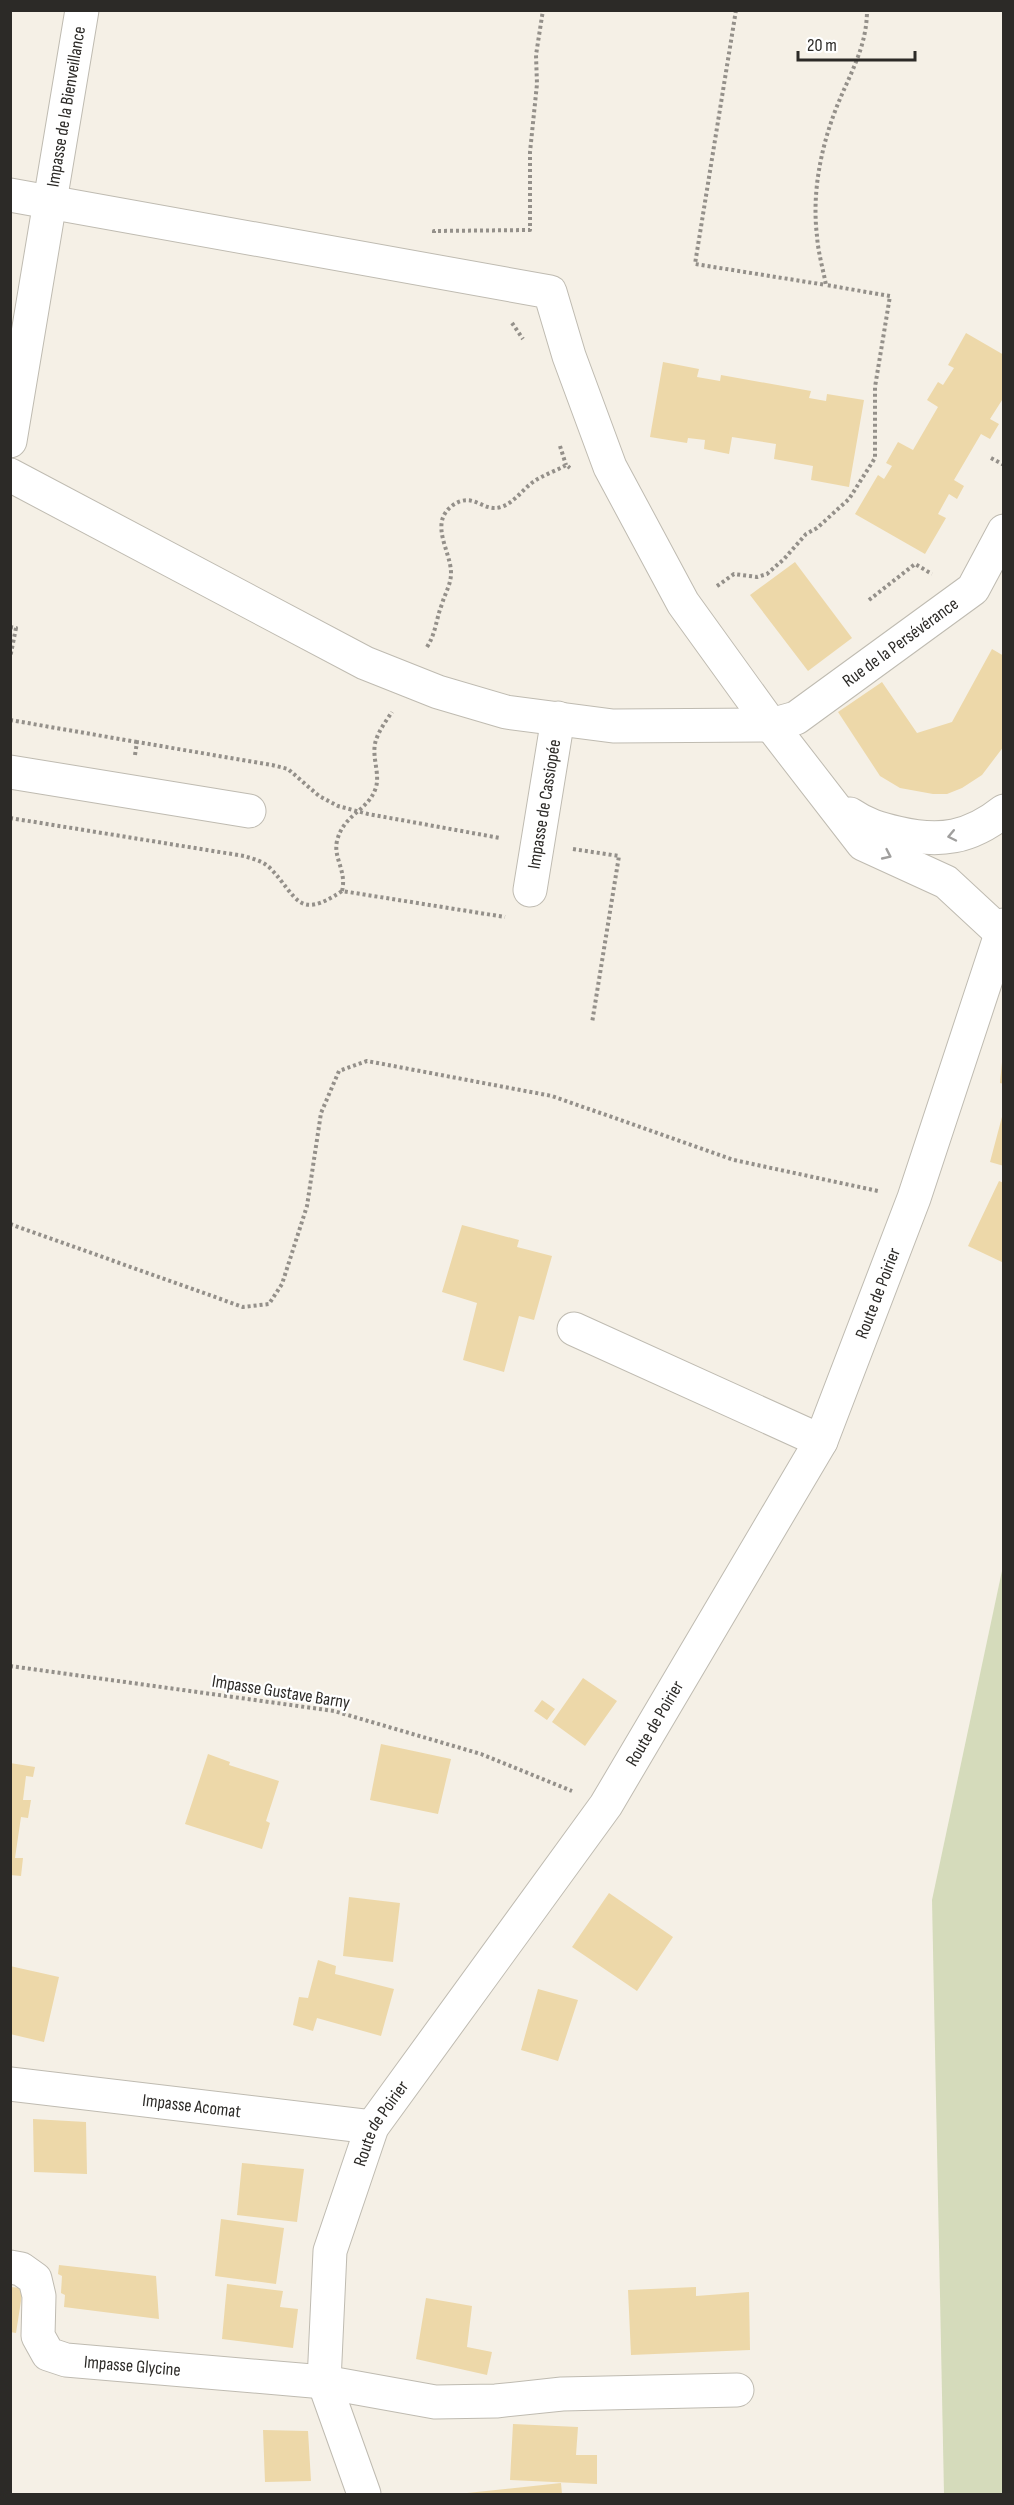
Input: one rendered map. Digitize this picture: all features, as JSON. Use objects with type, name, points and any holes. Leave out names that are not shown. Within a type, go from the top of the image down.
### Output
[{"type":"street","name":"Impasse de la Bienveillance","points":[[10,441],[82,10]]},
{"type":"street","points":[[10,195],[550,292],[569,356],[610,467],[682,603],[771,725],[863,844],[946,882],[1002,929]]},
{"type":"street","name":"Rue de la Persévérance","points":[[10,475],[365,663],[438,692],[497,709],[613,726],[771,725],[796,718],[973,589],[1004,531]]},
{"type":"street","name":"Impasse de Cassiopée","points":[[530,890],[558,718]]},
{"type":"street","points":[[10,772],[249,811]]},
{"type":"street","points":[[832,801],[867,826],[920,838],[951,838],[986,825],[1004,811]]},
{"type":"street","name":"Route de Poirier","points":[[364,2494],[324,2382],[330,2251],[372,2127],[606,1805],[821,1441],[914,1198],[1002,929]]},
{"type":"street","points":[[574,1329],[821,1441]]},
{"type":"street","name":"Impasse Acomat","points":[[10,2084],[372,2127]]},
{"type":"street","name":"Impasse Glycine","points":[[10,2268],[21,2269],[35,2279],[39,2296],[39,2336],[48,2354],[66,2360],[324,2382]]},
{"type":"street","points":[[324,2382],[435,2402],[496,2401],[561,2394],[737,2390]]},
{"type":"path","points":[[736,10],[695,264],[826,285]]},
{"type":"path","points":[[991,458],[1004,465]]},
{"type":"path","points":[[10,627],[16,628],[10,658]]},
{"type":"path","points":[[10,720],[288,769],[319,796],[355,811],[537,844],[619,856],[592,1023]]},
{"type":"path","points":[[123,836],[137,742]]},
{"type":"path","points":[[10,818],[244,856],[270,868],[290,894],[300,903],[310,905],[325,902],[342,891],[511,918]]},
{"type":"path","points":[[10,1224],[243,1307],[269,1304],[282,1284],[307,1206],[321,1113],[339,1071],[367,1061],[552,1096],[734,1160],[914,1198]]},
{"type":"path","name":"Impasse Gustave Barny","points":[[10,1666],[334,1711],[481,1754],[606,1805]]},
{"type":"green space","points":[[1003,1566],[1003,2494],[944,2494],[932,1900]]},
{"type":"building","points":[[966,333],[1004,355],[1004,397],[990,419],[999,424],[990,439],[981,434],[954,480],[964,486],[957,499],[949,494],[938,514],[946,518],[925,554],[855,514],[878,475],[884,479],[892,466],[886,463],[898,442],[913,450],[938,407],[927,400],[938,382],[943,385],[954,368],[948,365]]},
{"type":"building","points":[[663,362],[699,369],[697,377],[720,381],[721,375],[811,391],[809,398],[826,401],[827,394],[864,400],[849,487],[811,480],[813,466],[774,459],[776,444],[732,437],[729,454],[704,449],[705,440],[688,438],[687,443],[650,437]]},
{"type":"building","points":[[795,562],[852,638],[808,671],[750,595]]},
{"type":"building","points":[[992,649],[1004,656],[1004,746],[982,775],[962,788],[947,794],[900,788],[880,776],[838,712],[882,682],[917,733],[952,722]]},
{"type":"building","points":[[1002,1062],[1004,1062],[1004,1084],[1000,1083]]},
{"type":"building","points":[[1004,1113],[1004,1166],[990,1162]]},
{"type":"building","points":[[999,1181],[1004,1183],[1004,1263],[968,1246]]},
{"type":"building","points":[[462,1225],[519,1240],[517,1247],[552,1256],[534,1320],[519,1316],[504,1372],[463,1360],[477,1303],[442,1292]]},
{"type":"building","points":[[583,1678],[617,1701],[585,1746],[552,1722]]},
{"type":"building","points":[[542,1700],[555,1709],[547,1720],[534,1711]]},
{"type":"building","points":[[381,1744],[451,1759],[438,1814],[370,1800]]},
{"type":"building","points":[[208,1754],[230,1762],[229,1765],[279,1781],[266,1821],[270,1823],[262,1849],[185,1824]]},
{"type":"building","points":[[10,1763],[35,1767],[33,1777],[26,1776],[23,1800],[31,1800],[28,1818],[21,1817],[15,1858],[23,1858],[21,1876],[10,1875]]},
{"type":"building","points":[[609,1893],[673,1937],[637,1991],[572,1947]]},
{"type":"building","points":[[349,1897],[400,1903],[393,1962],[343,1956]]},
{"type":"building","points":[[318,1960],[336,1966],[335,1974],[394,1989],[381,2036],[317,2018],[313,2031],[293,2025],[299,1997],[308,1998]]},
{"type":"building","points":[[10,1966],[59,1977],[44,2042],[10,2034]]},
{"type":"building","points":[[538,1989],[578,2000],[558,2061],[521,2050]]},
{"type":"building","points":[[33,2119],[86,2122],[87,2174],[34,2172]]},
{"type":"building","points":[[242,2163],[304,2169],[297,2222],[237,2215]]},
{"type":"building","points":[[221,2219],[284,2228],[276,2284],[215,2276]]},
{"type":"building","points":[[59,2265],[156,2276],[159,2319],[64,2307],[65,2295],[61,2293],[62,2276],[58,2274]]},
{"type":"building","points":[[227,2284],[283,2291],[280,2307],[298,2309],[293,2348],[222,2339]]},
{"type":"building","points":[[10,2287],[23,2288],[16,2333],[10,2332]]},
{"type":"building","points":[[696,2287],[696,2296],[749,2292],[750,2350],[631,2355],[628,2290]]},
{"type":"building","points":[[426,2298],[472,2306],[467,2347],[492,2352],[487,2375],[416,2359]]},
{"type":"building","points":[[513,2424],[578,2427],[576,2455],[597,2455],[597,2484],[510,2480]]},
{"type":"building","points":[[263,2430],[308,2431],[311,2481],[265,2482]]},
{"type":"building","points":[[561,2483],[562,2494],[467,2494],[467,2493]]}]
